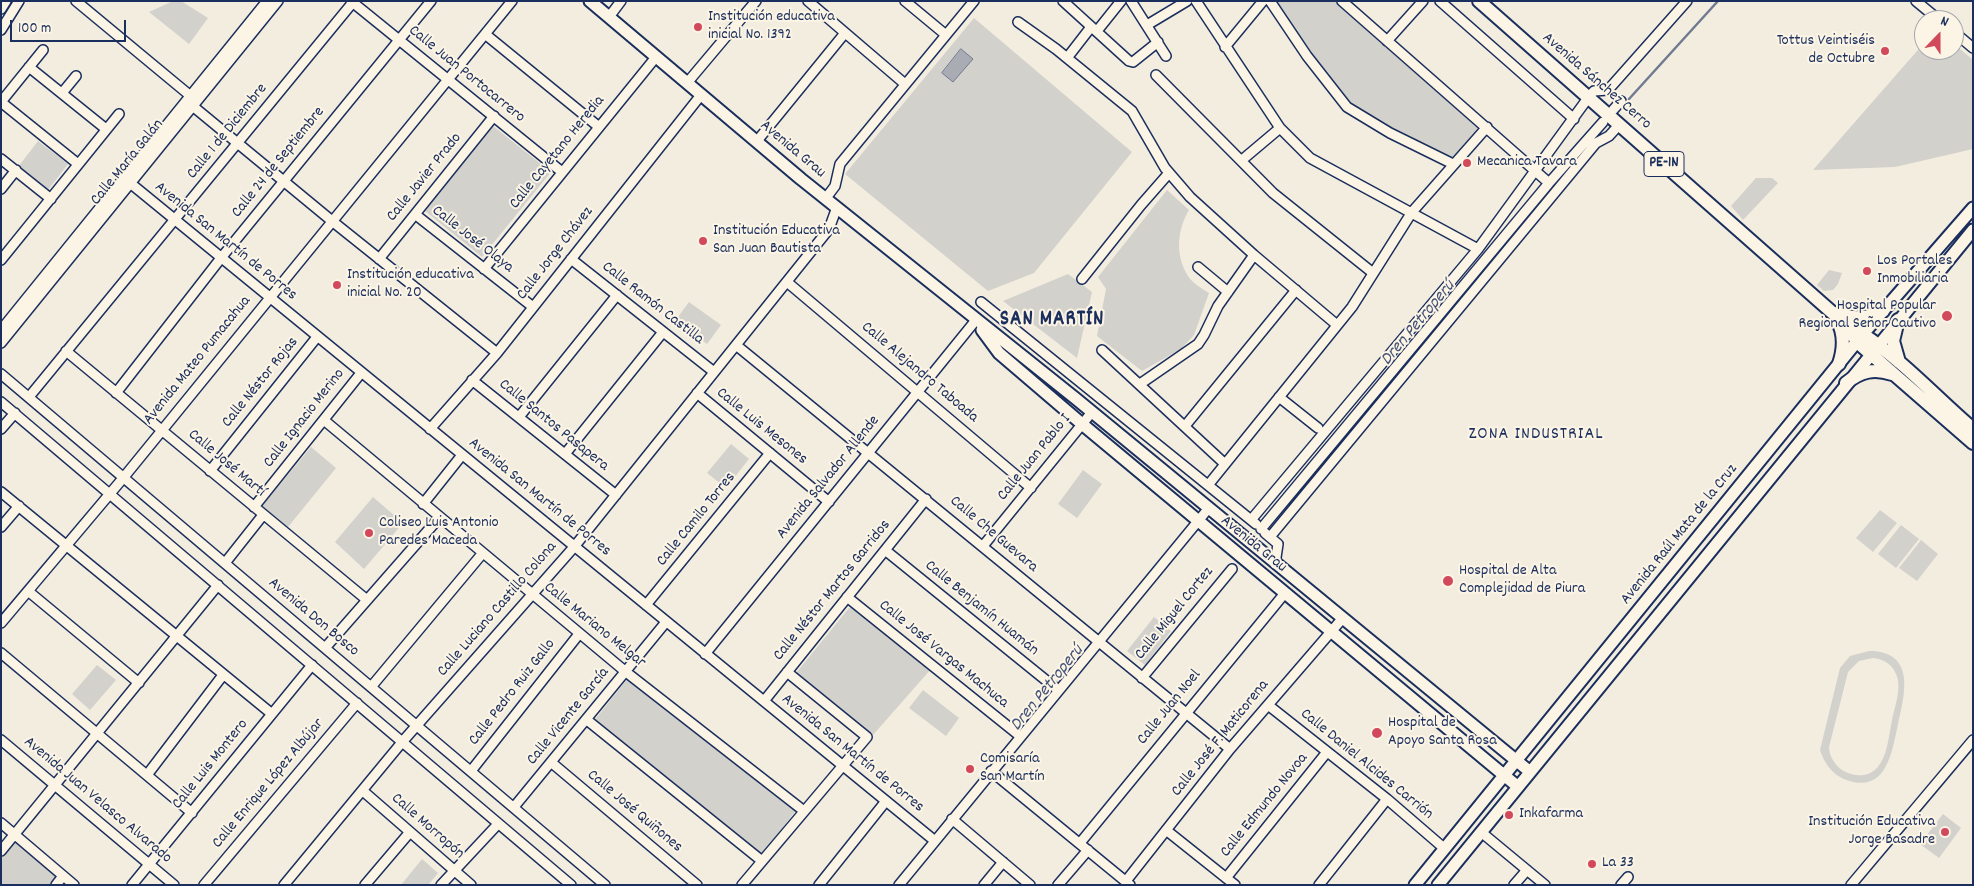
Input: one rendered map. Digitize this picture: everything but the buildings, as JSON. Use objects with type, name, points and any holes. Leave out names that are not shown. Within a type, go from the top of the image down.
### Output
[{"type":"highway","name":"Avenida Sánchez Cerro","points":[[1481,2],[1897,370],[1973,443]]},
{"type":"highway","points":[[1832,313],[1861,318],[1874,316],[1883,311]]},
{"type":"highway","points":[[1832,313],[1842,330],[1844,345],[1839,364]]},
{"type":"highway","points":[[1846,383],[1867,371],[1897,370],[1893,341],[1898,320]]},
{"type":"highway","name":"Avenida Sánchez Cerro","points":[[1897,370],[1973,429]]},
{"type":"main road","name":"Avenida Grau","points":[[595,3],[701,95],[826,198],[1092,412],[1529,771]]},
{"type":"main road","name":"Avenida Raúl Mata de la Cruz","points":[[1415,885],[1860,338],[1973,208]]},
{"type":"main road","name":"Avenida Raúl Mata de la Cruz","points":[[1438,885],[1529,771],[1973,230]]},
{"type":"main road","points":[[1936,250],[1927,262],[1920,281],[1927,281],[1938,272]]},
{"type":"main road","name":"Avenida Grau","points":[[976,320],[999,353],[1331,632],[1518,786]]},
{"type":"street","points":[[1,9],[6,1]]},
{"type":"street","points":[[1,30],[20,1]]},
{"type":"street","points":[[76,1],[237,144],[497,353]]},
{"type":"street","name":"Calle María Galán","points":[[1,343],[267,1]]},
{"type":"street","name":"Calle María Galán","points":[[189,100],[278,1]]},
{"type":"street","name":"Calle 24 de Septiembre","points":[[116,393],[221,258],[431,1]]},
{"type":"street","name":"Avenida Mateo Pumacahua","points":[[1,623],[124,477],[512,1]]},
{"type":"street","points":[[609,17],[621,1]]},
{"type":"street","points":[[687,83],[756,1]]},
{"type":"street","points":[[808,1],[904,84]]},
{"type":"street","points":[[905,1],[946,35]]},
{"type":"street","points":[[826,198],[834,186],[840,164],[974,1]]},
{"type":"street","points":[[1062,1],[1129,61],[1133,62],[1158,42]]},
{"type":"street","points":[[1066,58],[1121,1]]},
{"type":"street","points":[[1131,1],[1166,56]]},
{"type":"street","points":[[1147,25],[1187,1]]},
{"type":"street","points":[[1196,1],[1280,128],[1316,162],[1478,249]]},
{"type":"street","points":[[1225,47],[1263,1]]},
{"type":"street","points":[[1270,1],[1307,56],[1347,107],[1390,133],[1453,164]]},
{"type":"street","points":[[1342,1],[1549,183]]},
{"type":"street","points":[[1387,40],[1423,1]]},
{"type":"street","points":[[1440,1],[1574,119]]},
{"type":"street","points":[[1251,520],[1478,249],[1588,98],[1594,91],[1608,90],[1687,1]]},
{"type":"street","points":[[1916,1],[1927,10]]},
{"type":"street","name":"Calle Juan Portocarrero","points":[[353,2],[562,172]]},
{"type":"street","name":"Calle 1 de Diciembre","points":[[29,397],[353,2]]},
{"type":"street","points":[[1018,22],[1132,110],[1169,174],[1190,197],[1254,255],[1337,325]]},
{"type":"street","points":[[757,141],[845,33]]},
{"type":"street","points":[[485,34],[599,127]]},
{"type":"street","points":[[43,50],[1,102],[78,164]]},
{"type":"street","name":"Calle Cayetano Heredia","points":[[484,269],[656,57]]},
{"type":"street","points":[[29,67],[106,130]]},
{"type":"street","points":[[1156,75],[1274,193],[1373,273]]},
{"type":"street","points":[[62,93],[76,76]]},
{"type":"street","name":"Calle Jorge Chávez","points":[[430,429],[497,353],[701,95]]},
{"type":"street","points":[[1614,110],[1621,101]]},
{"type":"street","points":[[1,260],[4,250],[51,198],[119,114]]},
{"type":"street","name":"Calle Javier Prado","points":[[380,259],[494,116]]},
{"type":"street","points":[[1261,529],[1549,183],[1603,122]]},
{"type":"street","points":[[1270,537],[1596,143],[1609,136],[1619,125]]},
{"type":"street","points":[[1208,484],[1337,325],[1412,212],[1487,127]]},
{"type":"street","points":[[1242,160],[1280,128]]},
{"type":"street","points":[[1,158],[51,198]]},
{"type":"street","points":[[1,189],[16,170]]},
{"type":"street","points":[[1082,279],[1141,205],[1169,174]]},
{"type":"street","name":"Calle María Galán","points":[[1,330],[127,181]]},
{"type":"street","name":"Avenida San Martín de Porres","points":[[127,181],[935,841]]},
{"type":"street","name":"Calle Luciano Castillo Colona","points":[[284,885],[403,741],[574,547],[829,229],[837,207]]},
{"type":"street","name":"Calle José Olaya","points":[[416,215],[533,307]]},
{"type":"street","points":[[1140,384],[1198,344],[1228,292],[1254,255]]},
{"type":"street","name":"Calle Ramón Castilla","points":[[571,259],[714,372]]},
{"type":"street","points":[[1198,267],[1228,292]]},
{"type":"street","name":"Calle Alejandro Taboada","points":[[787,282],[1031,488]]},
{"type":"street","points":[[1185,426],[1296,290]]},
{"type":"street","points":[[519,417],[617,295]]},
{"type":"street","points":[[981,302],[1208,484],[1278,544],[1275,564]]},
{"type":"street","name":"Avenida Salvador Allende","points":[[706,654],[976,320]]},
{"type":"street","points":[[565,454],[663,332]]},
{"type":"street","name":"Calle Néstor Rojas","points":[[210,471],[317,337]]},
{"type":"street","name":"Calle Che Guevara","points":[[736,344],[1230,749]]},
{"type":"street","points":[[1102,350],[1225,464]]},
{"type":"street","name":"Calle José Martí","points":[[66,351],[367,600]]},
{"type":"street","name":"Calle Ignacio Merino","points":[[254,507],[361,373]]},
{"type":"street","name":"Avenida Don Bosco","points":[[1,374],[605,885]]},
{"type":"street","name":"Calle Santos Pasapera","points":[[472,380],[616,495]]},
{"type":"street","name":"Calle Luis Mesones","points":[[697,393],[829,502]]},
{"type":"street","points":[[1279,397],[1318,428]]},
{"type":"street","points":[[1,402],[571,885]]},
{"type":"street","name":"Calle Juan Pablo I","points":[[983,546],[1092,412]]},
{"type":"street","points":[[1,429],[14,413]]},
{"type":"street","name":"Calle Mariano Melgar","points":[[325,420],[579,634],[804,810]]},
{"type":"street","name":"Calle Camilo Torres","points":[[646,605],[770,454]]},
{"type":"street","points":[[423,504],[462,455]]},
{"type":"street","points":[[1,492],[272,714]]},
{"type":"street","name":"Calle Néstor Martos Garridos","points":[[764,701],[926,499]]},
{"type":"street","points":[[1,527],[19,506]]},
{"type":"street","points":[[899,885],[1208,509]]},
{"type":"street","points":[[225,563],[263,514]]},
{"type":"street","points":[[325,648],[440,518]]},
{"type":"street","name":"Calle Benjamín Huamán","points":[[885,550],[1058,690]]},
{"type":"street","points":[[371,687],[482,554]]},
{"type":"street","name":"Calle Miguel Cortez","points":[[1142,678],[1232,569]]},
{"type":"street","points":[[1,851],[56,786],[218,585]]},
{"type":"street","points":[[28,591],[139,683]]},
{"type":"street","name":"Calle Juan Noel","points":[[1080,843],[1285,592]]},
{"type":"street","name":"Calle José Vargas Machuca","points":[[847,597],[1020,736]]},
{"type":"street","name":"Calle José F. Maticorena","points":[[1128,883],[1166,830],[1230,749],[1342,619]]},
{"type":"street","name":"Calle Vicente García","points":[[514,807],[666,622]]},
{"type":"street","name":"Calle Pedro Ruiz Gallo","points":[[471,771],[579,634]]},
{"type":"street","points":[[1,653],[192,812]]},
{"type":"street","name":"Calle Luis Montero","points":[[132,885],[312,664]]},
{"type":"street","points":[[742,885],[867,736],[787,672]]},
{"type":"street","points":[[147,775],[223,675]]},
{"type":"street","name":"Calle Enrique López Albújar","points":[[204,885],[357,703]]},
{"type":"street","name":"Calle Daniel Alcides Carrión","points":[[1268,704],[1387,799],[1445,849]]},
{"type":"street","points":[[587,720],[762,860]]},
{"type":"street","name":"Avenida Juan Velasco Alvarado","points":[[1,740],[174,885]]},
{"type":"street","points":[[1851,885],[1973,740]]},
{"type":"street","name":"Calle Edmundo Novoa","points":[[1226,878],[1327,752]]},
{"type":"street","name":"Calle José Quiñones","points":[[552,763],[697,885]]},
{"type":"street","points":[[991,771],[1128,883]]},
{"type":"street","name":"Calle Morropón","points":[[362,791],[472,885]]},
{"type":"street","points":[[1319,885],[1387,799]]},
{"type":"street","points":[[818,885],[886,801]]},
{"type":"street","points":[[952,819],[1030,885]]},
{"type":"street","points":[[1,823],[74,885]]},
{"type":"street","points":[[441,885],[498,824]]},
{"type":"street","points":[[1166,830],[1235,885]]},
{"type":"street","points":[[365,885],[410,832]]},
{"type":"street","points":[[1481,832],[1545,885]]},
{"type":"street","points":[[1058,885],[1088,850]]},
{"type":"street","points":[[984,885],[1003,862]]},
{"type":"street","points":[[1514,885],[1527,870]]},
{"type":"street","points":[[56,885],[63,876]]},
{"type":"street","points":[[1621,885],[1628,876]]},
{"type":"shaded area","points":[[173,1],[181,1],[208,18],[189,44],[149,12]]},
{"type":"shaded area","points":[[1275,1],[1336,1],[1480,125],[1453,157],[1384,127],[1341,96]]},
{"type":"shaded area","points":[[974,18],[1132,152],[1034,273],[988,291],[845,174]]},
{"type":"shaded area","points":[[961,49],[973,59],[953,82],[942,73]]},
{"type":"shaded area","points":[[1964,52],[1973,60],[1973,149],[1895,167],[1813,170],[1914,54],[1914,60],[1964,60]]},
{"type":"shaded area","points":[[493,126],[551,172],[482,257],[425,211]]},
{"type":"shaded area","points":[[38,141],[68,164],[48,190],[18,167]]},
{"type":"shaded area","points":[[1756,178],[1772,178],[1778,183],[1743,220],[1731,206]]},
{"type":"shaded area","points":[[1167,190],[1189,210],[1182,226],[1179,243],[1179,251],[1184,268],[1192,281],[1209,293],[1194,335],[1181,349],[1142,371],[1097,336],[1106,289],[1098,277]]},
{"type":"shaded area","points":[[1829,270],[1842,273],[1838,284],[1833,290],[1824,291],[1817,285]]},
{"type":"shaded area","points":[[1068,274],[1092,292],[1077,358],[1003,301]]},
{"type":"shaded area","points":[[689,302],[721,325],[707,344],[675,321]]},
{"type":"shaded area","points":[[731,444],[749,459],[726,488],[707,473]]},
{"type":"shaded area","points":[[311,447],[336,468],[288,527],[262,506]]},
{"type":"shaded area","points":[[1083,470],[1102,484],[1077,518],[1058,504]]},
{"type":"shaded area","name":"Coliseo Luis Antonio Paredes Maceda","points":[[373,497],[403,523],[364,569],[335,542]]},
{"type":"shaded area","points":[[1880,510],[1897,523],[1873,552],[1856,538]]},
{"type":"shaded area","points":[[1901,525],[1919,539],[1896,568],[1878,554]]},
{"type":"shaded area","points":[[1921,540],[1938,554],[1917,581],[1899,568]]},
{"type":"shaded area","points":[[854,607],[931,669],[873,735],[796,673],[849,608]]},
{"type":"shaded area","points":[[1154,617],[1171,631],[1145,665],[1127,651]]},
{"type":"shaded area","points":[[1869,651],[1884,653],[1894,658],[1901,666],[1904,676],[1903,700],[1893,747],[1884,769],[1878,777],[1869,782],[1858,783],[1840,777],[1829,768],[1820,750],[1840,668],[1850,656]],"holes":[[[1873,658],[1883,660],[1889,664],[1897,677],[1898,689],[1882,761],[1872,772],[1858,775],[1844,771],[1837,766],[1831,757],[1829,747],[1848,672],[1859,661]]]},
{"type":"shaded area","points":[[97,665],[116,680],[90,710],[72,694]]},
{"type":"shaded area","points":[[628,678],[796,810],[761,856],[593,722]]},
{"type":"shaded area","points":[[923,690],[959,718],[946,736],[909,708]]},
{"type":"shaded area","points":[[1943,814],[1961,828],[1939,858],[1920,844]]},
{"type":"shaded area","points":[[16,842],[56,876],[49,885],[1,885],[1,859]]},
{"type":"shaded area","points":[[422,859],[438,873],[428,885],[401,885]]},
{"type":"waterway","name":"Dren Petroperú","points":[[1629,99],[1718,1]]},
{"type":"place","name":"Institución educativa inicial No. 1392","points":[[698,27]]},
{"type":"place","name":"Tottus Veintiséis de Octubre","points":[[1885,51]]},
{"type":"place","name":"Mecanica Tavara","points":[[1467,163]]},
{"type":"place","name":"Institución Educativa San Juan Bautista","points":[[703,241]]},
{"type":"place","name":"Los Portales Inmobiliaria","points":[[1867,271]]},
{"type":"place","name":"Institución educativa inicial No. 20","points":[[337,285]]},
{"type":"place","name":"Hospital Popular Regional Señor Cautivo","points":[[1947,316]]},
{"type":"place","name":"Coliseo Luis Antonio Paredes Maceda","points":[[369,533]]},
{"type":"place","name":"Hospital de Alta Complejidad de Piura","points":[[1448,581]]},
{"type":"place","name":"Hospital de Apoyo Santa Rosa","points":[[1377,733]]},
{"type":"place","name":"Comisaría San Martín","points":[[970,769]]},
{"type":"place","name":"Inkafarma","points":[[1509,815]]},
{"type":"place","name":"Institución Educativa Jorge Basadre","points":[[1945,832]]},
{"type":"place","name":"La 33","points":[[1592,864]]},
{"type":"district","name":"SAN MARTÍN","points":[[1052,321]]},
{"type":"district","name":"ZONA INDUSTRIAL","points":[[1536,436]]}]
